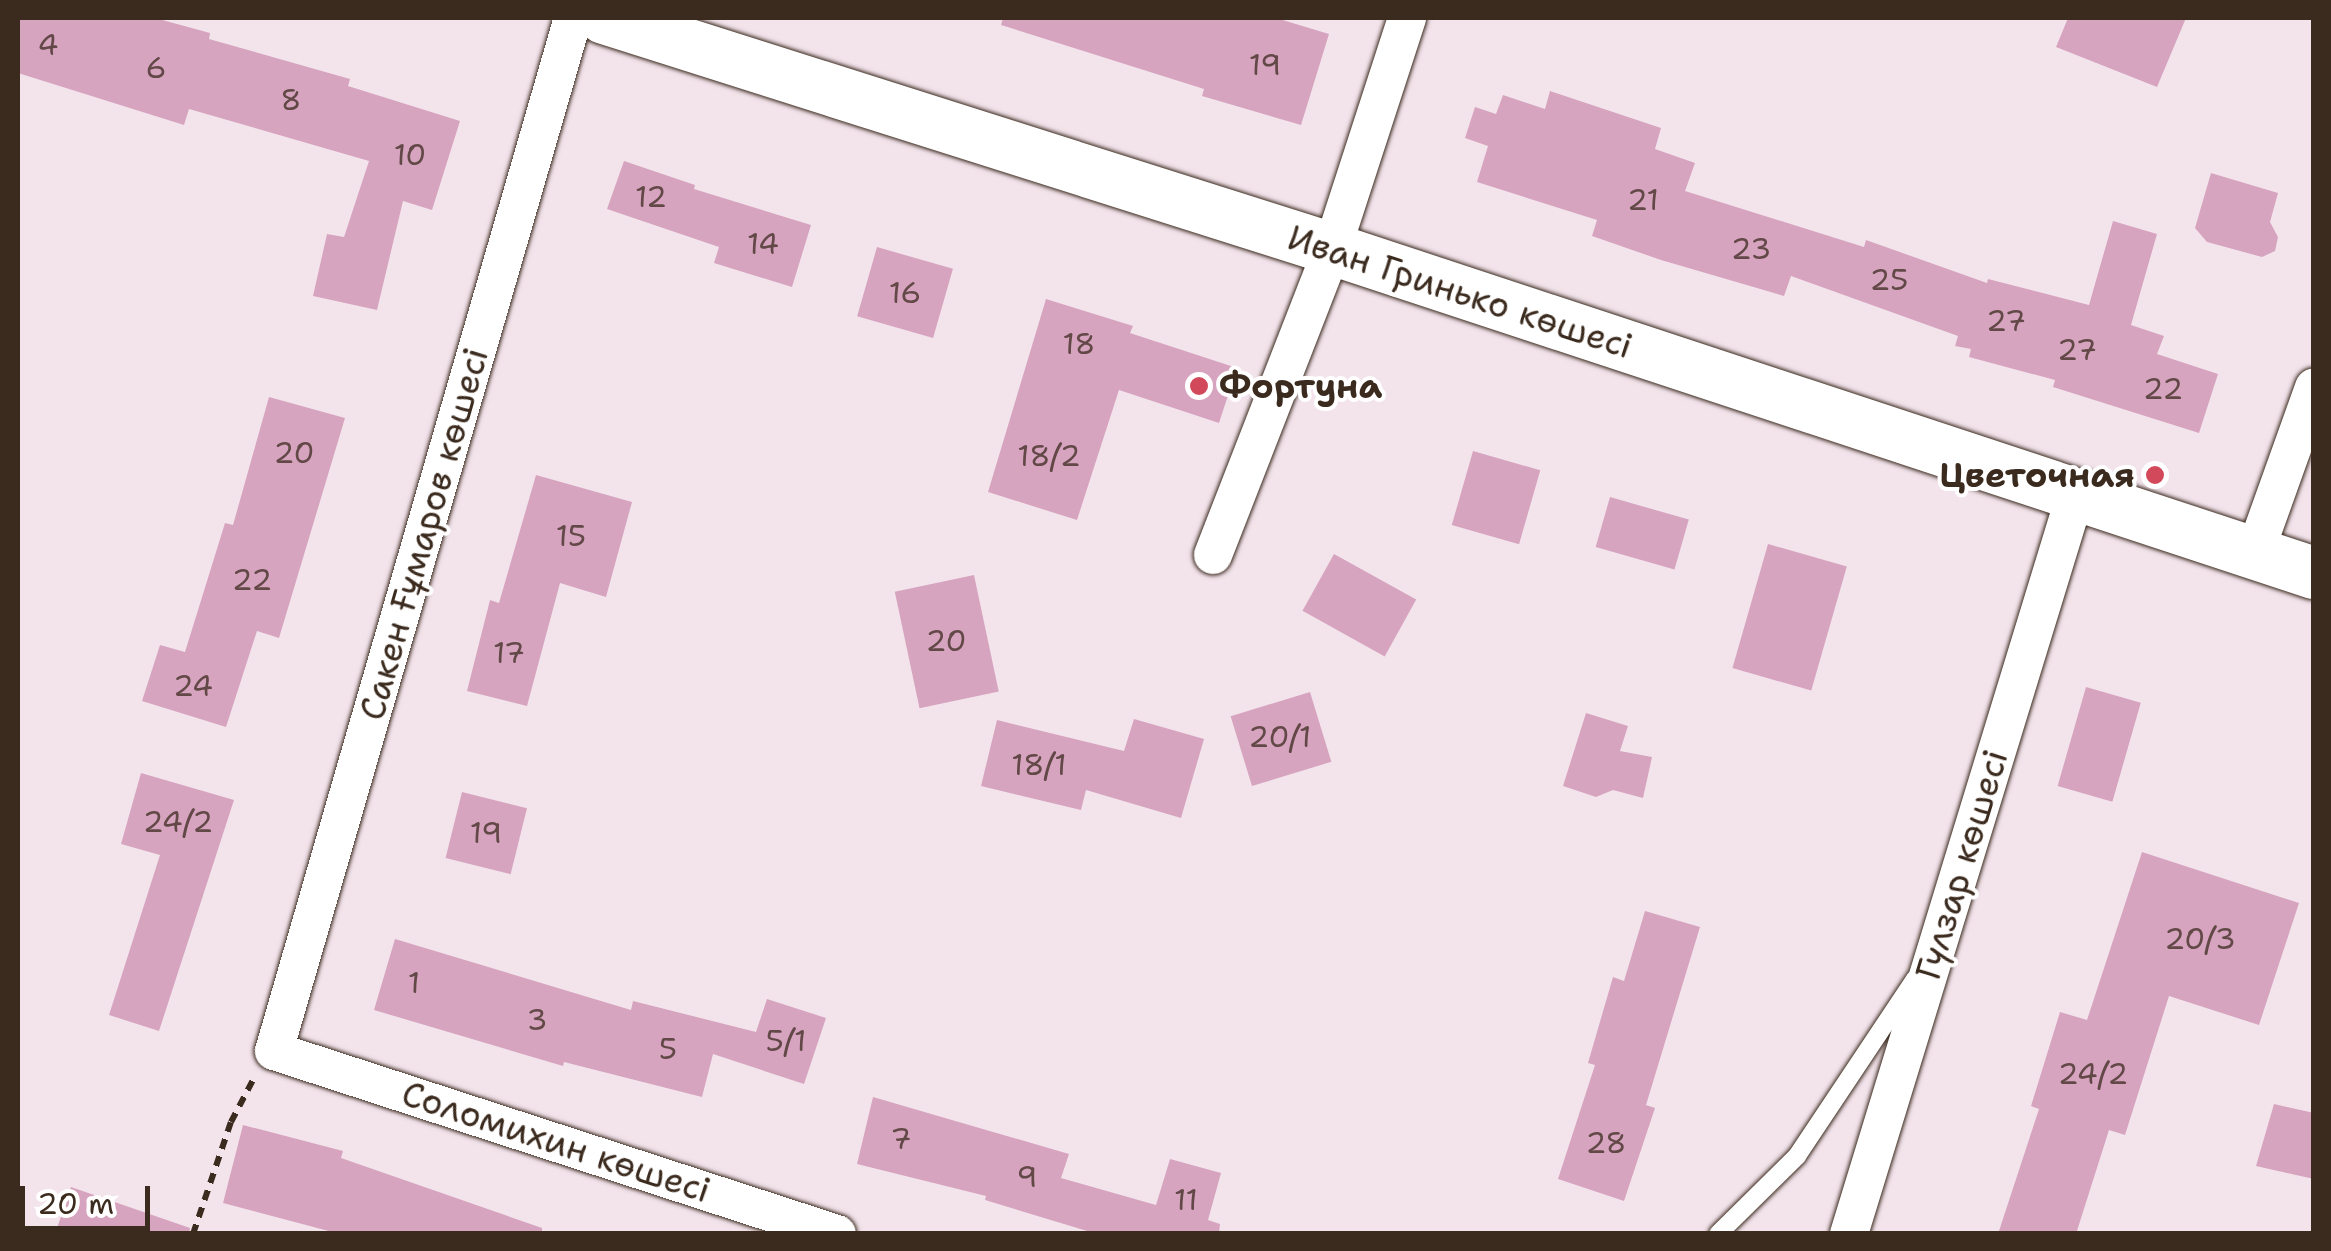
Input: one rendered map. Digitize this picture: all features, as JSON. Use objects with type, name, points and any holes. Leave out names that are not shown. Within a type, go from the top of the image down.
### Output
[{"type":"street","name":"Сакен Ғұмаров көшесі","points":[[274,1051],[574,18]]},
{"type":"street","name":"Иван Гринько көшесі","points":[[604,18],[1332,249],[2314,573]]},
{"type":"street","points":[[1213,556],[1332,249],[1408,18]]},
{"type":"street","points":[[2254,555],[2314,387]]},
{"type":"street","name":"Гүлзар көшесі","points":[[1849,1234],[2075,496]]},
{"type":"street","name":"Соломихин көшесі","points":[[274,1051],[837,1234]]},
{"type":"lane","points":[[1718,1234],[1796,1156],[1938,945]]},
{"type":"path","points":[[194,1234],[230,1122],[248,1087],[274,1051]]},
{"type":"building","points":[[18,18],[155,18],[210,33],[209,39],[350,79],[348,86],[460,121],[432,210],[403,201],[377,310],[313,296],[327,234],[344,237],[369,161],[189,109],[184,125],[18,73]]},
{"type":"building","points":[[1003,18],[1276,18],[1329,34],[1301,125],[1202,96],[1204,89],[1001,25]]},
{"type":"building","points":[[2068,18],[2186,18],[2157,87],[2056,47]]},
{"type":"building","points":[[1550,91],[1661,128],[1655,149],[1695,163],[1685,191],[1864,247],[1866,240],[1987,283],[1988,279],[2089,305],[2113,221],[2157,234],[2131,325],[2164,336],[2157,354],[2218,374],[2199,433],[2053,387],[2055,380],[1969,357],[1971,349],[1955,346],[1958,336],[1791,276],[1784,296],[1661,260],[1592,236],[1597,220],[1477,182],[1488,146],[1465,138],[1475,107],[1496,114],[1503,95],[1545,109]]},
{"type":"building","points":[[624,161],[695,185],[694,189],[811,225],[792,287],[714,263],[719,247],[607,209]]},
{"type":"building","points":[[2211,173],[2278,193],[2270,222],[2278,237],[2275,251],[2262,257],[2207,242],[2195,228]]},
{"type":"building","points":[[877,247],[953,269],[933,338],[857,316]]},
{"type":"building","points":[[1046,299],[1133,326],[1130,333],[1237,368],[1219,423],[1119,390],[1077,520],[988,492]]},
{"type":"building","points":[[269,397],[345,418],[279,638],[257,631],[226,727],[142,701],[160,645],[185,652],[225,523],[233,525]]},
{"type":"building","points":[[1473,451],[1540,470],[1519,544],[1452,525]]},
{"type":"building","points":[[536,475],[632,502],[606,597],[560,583],[527,706],[467,691],[490,600],[499,603]]},
{"type":"building","points":[[1610,497],[1689,520],[1674,570],[1596,547]]},
{"type":"building","points":[[1768,544],[1847,567],[1811,691],[1732,668]]},
{"type":"building","points":[[1334,554],[1416,600],[1385,656],[1302,611]]},
{"type":"building","points":[[974,575],[999,691],[920,708],[895,592]]},
{"type":"building","points":[[2086,687],[2141,703],[2112,802],[2058,786]]},
{"type":"building","points":[[1310,692],[1331,762],[1252,786],[1231,716]]},
{"type":"building","points":[[1586,713],[1628,726],[1620,751],[1652,757],[1643,798],[1613,790],[1596,797],[1563,786]]},
{"type":"building","points":[[1134,719],[1204,739],[1181,818],[1086,790],[1081,810],[981,786],[997,720],[1124,751]]},
{"type":"building","points":[[141,773],[234,800],[159,1031],[109,1015],[160,855],[121,844]]},
{"type":"building","points":[[462,792],[527,808],[511,874],[446,858]]},
{"type":"building","points":[[2142,852],[2299,903],[2259,1025],[2169,996],[2125,1135],[2109,1130],[2076,1234],[1998,1234],[2039,1109],[2031,1106],[2060,1012],[2087,1020]]},
{"type":"building","points":[[1645,911],[1700,927],[1646,1105],[1655,1108],[1624,1201],[1558,1179],[1595,1065],[1588,1063],[1613,977],[1624,981]]},
{"type":"building","points":[[395,939],[631,1010],[633,1001],[756,1032],[767,999],[826,1018],[804,1084],[713,1054],[702,1097],[564,1062],[563,1066],[374,1010]]},
{"type":"building","points":[[873,1097],[1069,1154],[1061,1178],[1156,1205],[1170,1159],[1221,1173],[1208,1220],[1220,1224],[1219,1234],[1097,1234],[985,1200],[986,1196],[857,1164]]},
{"type":"building","points":[[2274,1104],[2314,1113],[2314,1179],[2256,1166]]},
{"type":"building","points":[[243,1125],[343,1151],[341,1158],[542,1228],[542,1234],[340,1234],[223,1203]]},
{"type":"building","points":[[71,1187],[190,1228],[189,1234],[55,1234]]},
{"type":"place","name":"Фортуна","points":[[1199,386]]},
{"type":"place","name":"Цветочная","points":[[2155,475]]}]
